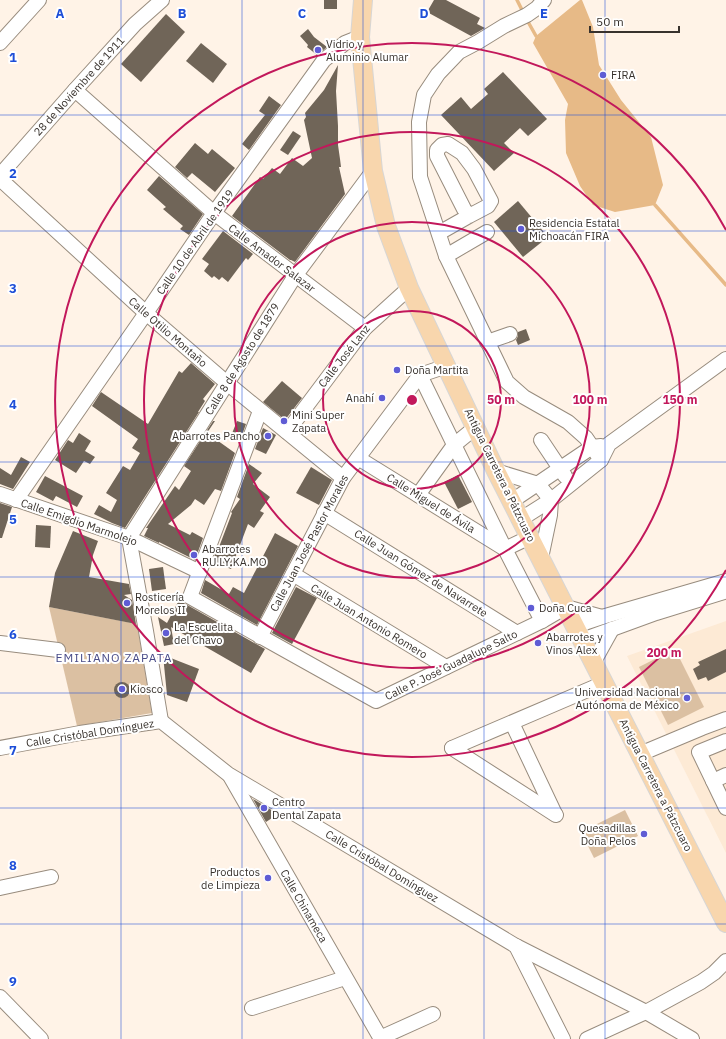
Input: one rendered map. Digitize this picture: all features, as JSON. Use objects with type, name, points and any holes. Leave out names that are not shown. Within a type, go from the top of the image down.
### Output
[{"type":"main road","name":"Antigua Carretera a Pátzcuaro","points":[[363,0],[360,37],[373,171],[386,226],[410,288],[496,471],[725,920]]},
{"type":"street","points":[[0,42],[39,0]]},
{"type":"street","name":"28 de Noviembre de 1911","points":[[0,175],[135,24],[162,0]]},
{"type":"street","points":[[544,0],[537,8],[527,15],[504,26],[459,52],[438,74],[424,96],[419,122],[420,177],[446,256],[507,382],[524,397],[568,422],[586,438],[601,460]]},
{"type":"street","name":"Calle 10 de Abril de 1919","points":[[16,500],[214,213],[324,60],[345,43],[360,37]]},
{"type":"street","name":"Calle Amador Salazar","points":[[75,90],[214,213],[365,328]]},
{"type":"street","points":[[439,233],[488,206],[491,201],[474,169],[462,153],[448,144],[442,145],[437,150],[437,156],[469,216]]},
{"type":"street","name":"Calle 8 de Agosto de 1879","points":[[129,538],[295,276],[373,171]]},
{"type":"street","name":"Calle Otilio Montaño","points":[[0,179],[146,313],[260,412],[287,432],[342,478]]},
{"type":"street","points":[[446,256],[487,232]]},
{"type":"street","name":"Calle José Lanz","points":[[287,432],[365,328],[410,288]]},
{"type":"street","points":[[487,342],[510,334]]},
{"type":"street","points":[[512,501],[592,447],[609,444],[726,359]]},
{"type":"street","points":[[447,366],[420,375],[542,621]]},
{"type":"street","name":"Calle Juan José Pastor Morales","points":[[260,637],[342,478],[420,375]]},
{"type":"street","points":[[200,572],[260,412]]},
{"type":"street","points":[[418,495],[454,446],[476,427]]},
{"type":"street","points":[[541,440],[571,485]]},
{"type":"street","points":[[521,519],[551,500],[601,460],[609,444]]},
{"type":"street","name":"Calle Miguel de Ávila","points":[[358,458],[505,549]]},
{"type":"street","points":[[496,471],[538,484],[551,500],[550,515],[541,558]]},
{"type":"street","name":"Calle Emigdio Marmolejo","points":[[0,494],[129,538],[200,572]]},
{"type":"street","name":"Calle Juan Gómez de Navarrete","points":[[324,513],[517,633]]},
{"type":"street","points":[[505,549],[530,537]]},
{"type":"street","points":[[129,538],[161,721]]},
{"type":"street","name":"Calle P. José Guadalupe Salto","points":[[200,572],[190,597],[376,701],[566,608]]},
{"type":"street","name":"Calle Juan Antonio Romero","points":[[293,574],[446,667]]},
{"type":"street","points":[[579,633],[612,629],[654,608],[726,582]]},
{"type":"street","points":[[566,608],[602,617],[654,608],[726,591]]},
{"type":"street","points":[[579,633],[602,617]]},
{"type":"street","points":[[594,664],[612,629]]},
{"type":"street","points":[[0,643],[58,650]]},
{"type":"street","points":[[512,722],[556,815],[452,748],[512,722],[604,683]]},
{"type":"street","points":[[640,754],[726,719]]},
{"type":"street","name":"Calle Cristóbal Domínguez","points":[[0,748],[80,733],[161,721],[228,774],[516,946],[646,1012],[692,1039]]},
{"type":"street","points":[[726,741],[699,752],[726,808]]},
{"type":"street","name":"Calle Chinameca","points":[[228,774],[380,1039]]},
{"type":"street","points":[[713,781],[726,775]]},
{"type":"street","points":[[0,888],[50,877]]},
{"type":"street","points":[[516,946],[563,1039]]},
{"type":"street","points":[[587,1039],[646,1012],[701,982],[726,961]]},
{"type":"street","points":[[252,1008],[345,978]]},
{"type":"street","points":[[0,997],[41,1039]]},
{"type":"street","points":[[380,1039],[433,1014]]},
{"type":"shaded area","points":[[580,0],[582,0],[593,27],[599,65],[621,100],[651,137],[663,185],[655,205],[615,212],[593,205],[580,186],[566,153],[565,120],[568,104],[533,43],[536,36]]},
{"type":"shaded area","points":[[49,607],[137,624],[152,713],[77,726]]},
{"type":"shaded area","name":"Universidad Nacional Autónoma de México","points":[[726,621],[726,853],[627,656]]},
{"type":"shaded area","points":[[675,649],[704,707],[668,725],[639,667]]},
{"type":"shaded area","points":[[625,810],[638,836],[594,858],[581,832]]},
{"type":"building","points":[[324,0],[337,0],[337,9],[324,9]]},
{"type":"building","points":[[434,0],[446,0],[480,18],[477,24],[485,28],[471,36],[427,12]]},
{"type":"building","points":[[166,14],[185,32],[141,82],[121,64]]},
{"type":"building","name":"Vidrio y Aluminio Alumar","points":[[308,29],[314,37],[327,47],[317,55],[307,47],[308,45],[300,36]]},
{"type":"building","points":[[201,43],[227,64],[213,83],[186,61]]},
{"type":"building","points":[[338,65],[336,91],[338,145],[341,167],[339,167],[345,194],[295,262],[290,260],[232,216],[260,177],[263,179],[272,168],[280,174],[292,158],[303,166],[312,158],[304,120],[306,117],[305,113],[324,90]]},
{"type":"building","points":[[503,72],[547,119],[528,136],[520,128],[504,143],[514,153],[494,171],[441,115],[461,97],[471,109],[488,94],[484,89]]},
{"type":"building","points":[[269,96],[281,105],[249,150],[242,144],[265,115],[259,111]]},
{"type":"building","points":[[293,131],[301,136],[288,155],[280,150]]},
{"type":"building","points":[[195,143],[208,154],[212,149],[235,168],[215,192],[192,173],[187,178],[175,167]]},
{"type":"building","points":[[159,176],[203,214],[189,235],[180,229],[183,226],[163,209],[166,207],[147,190]]},
{"type":"building","name":"Residencia Estatal Michoacán FIRA","points":[[518,201],[548,237],[523,257],[494,222]]},
{"type":"building","points":[[223,231],[253,254],[248,260],[246,258],[228,282],[222,277],[219,280],[214,276],[212,278],[204,271],[209,264],[202,259]]},
{"type":"building","points":[[526,329],[530,340],[518,345],[516,340],[518,332]]},
{"type":"building","points":[[191,363],[215,384],[203,399],[205,401],[199,412],[125,528],[94,514],[99,505],[111,512],[117,500],[106,493],[123,466],[130,470],[140,453],[132,448],[138,439],[92,406],[101,392],[148,424],[179,371],[182,373]]},
{"type":"building","points":[[282,381],[302,398],[285,420],[263,402]]},
{"type":"building","points":[[213,421],[215,421],[207,433],[235,453],[221,491],[215,489],[204,505],[195,499],[191,505],[168,524],[190,535],[192,532],[203,538],[195,560],[144,536],[148,528],[146,528],[175,486],[179,490],[191,471],[184,466]]},
{"type":"building","points":[[237,421],[246,424],[240,441],[231,436]]},
{"type":"building","points":[[263,428],[276,435],[266,454],[255,449]]},
{"type":"building","points":[[79,433],[91,441],[85,451],[95,457],[90,464],[84,461],[76,473],[55,460],[68,440],[73,443]]},
{"type":"building","points":[[21,457],[30,462],[13,489],[0,484],[0,468],[11,475]]},
{"type":"building","points":[[249,464],[262,473],[253,484],[270,497],[260,511],[264,513],[254,528],[248,524],[231,569],[212,562],[232,513],[231,512],[240,499],[237,497]]},
{"type":"building","points":[[311,467],[332,480],[319,505],[296,493]]},
{"type":"building","points":[[458,475],[472,502],[458,509],[444,482]]},
{"type":"building","points":[[45,476],[83,496],[77,507],[56,496],[53,501],[36,492]]},
{"type":"building","points":[[0,503],[12,507],[2,538],[0,538]]},
{"type":"building","points":[[36,525],[51,526],[50,548],[35,547]]},
{"type":"building","points":[[73,531],[98,541],[93,555],[89,577],[129,584],[131,594],[124,595],[132,600],[136,624],[49,607],[55,573]]},
{"type":"building","points":[[275,533],[298,546],[257,625],[201,593],[205,580],[229,594],[233,587],[244,593]]},
{"type":"building","points":[[163,567],[166,589],[152,591],[149,569]]},
{"type":"building","points":[[296,587],[317,598],[292,644],[272,633]]},
{"type":"building","points":[[178,602],[182,602],[265,649],[251,673],[171,627],[174,644],[164,646],[158,617],[167,623]]},
{"type":"building","points":[[726,649],[726,672],[708,681],[706,677],[698,680],[693,669],[700,665],[698,662]]},
{"type":"building","points":[[163,655],[199,669],[187,702],[167,695]]},
{"type":"building","name":"Kiosco","points":[[122,682],[129,687],[130,690],[125,697],[122,698],[115,693],[114,690],[119,683]]},
{"type":"building","name":"Centro Dental Zapata","points":[[253,799],[278,814],[266,822]]},
{"type":"waterway","points":[[517,0],[524,14]]},
{"type":"waterway","points":[[527,20],[536,36]]},
{"type":"waterway","points":[[655,205],[726,285]]},
{"type":"place","name":"Vidrio y Aluminio Alumar","points":[[318,50]]},
{"type":"place","name":"FIRA","points":[[603,75]]},
{"type":"place","name":"Residencia Estatal Michoacán FIRA","points":[[521,229]]},
{"type":"place","name":"Doña Martita","points":[[397,370]]},
{"type":"place","name":"Anahí","points":[[382,398]]},
{"type":"place","name":"Mini Super Zapata","points":[[284,421]]},
{"type":"place","name":"Abarrotes Pancho","points":[[268,436]]},
{"type":"place","name":"Abarrotes RU.LY.KA.MO","points":[[194,555]]},
{"type":"place","name":"Rosticería Morelos II","points":[[127,603]]},
{"type":"place","name":"Doña Cuca","points":[[531,608]]},
{"type":"place","name":"La Escuelita del Chavo","points":[[166,633]]},
{"type":"place","name":"Abarrotes y Vinos Alex","points":[[538,643]]},
{"type":"place","name":"Kiosco","points":[[122,689]]},
{"type":"place","name":"Universidad Nacional Autónoma de México","points":[[687,698]]},
{"type":"place","name":"Centro Dental Zapata","points":[[264,808]]},
{"type":"place","name":"Quesadillas Doña Pelos","points":[[644,834]]},
{"type":"place","name":"Productos de Limpieza","points":[[268,878]]},
{"type":"district","name":"EMILIANO ZAPATA","points":[[114,658]]}]
